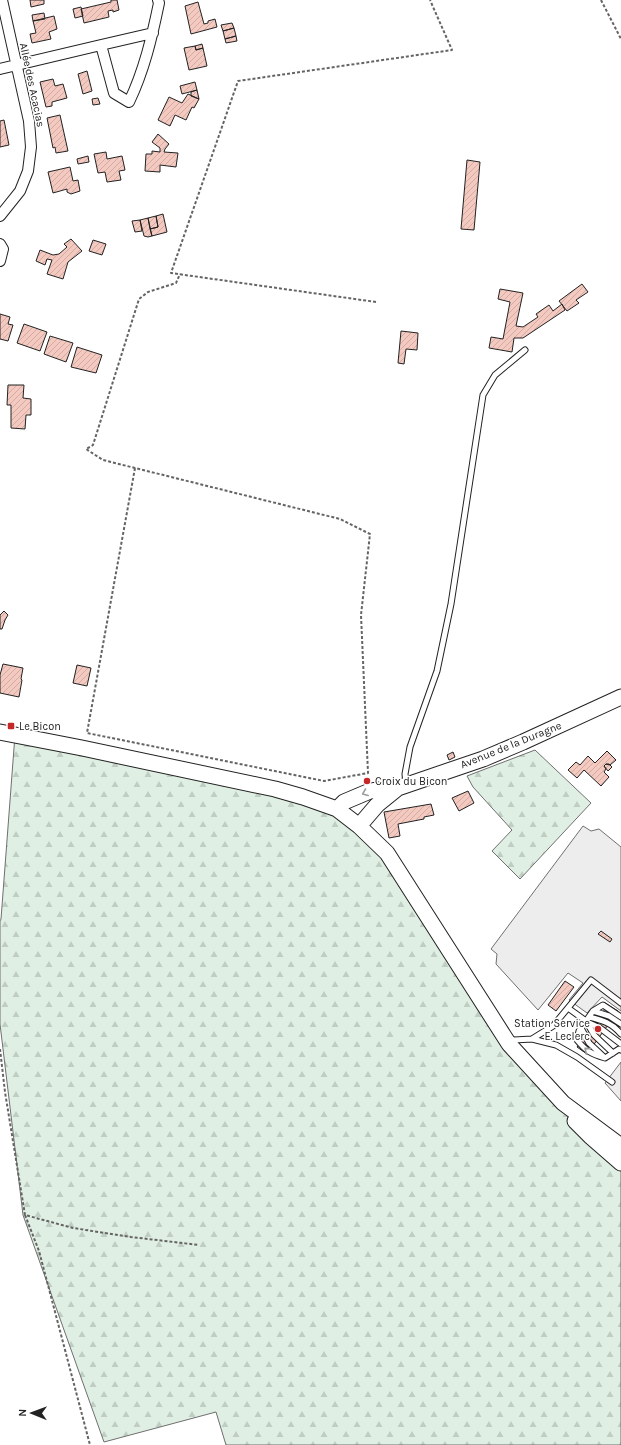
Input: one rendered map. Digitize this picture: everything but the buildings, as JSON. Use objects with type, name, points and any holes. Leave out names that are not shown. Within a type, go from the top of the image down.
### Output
[{"type":"main road","name":"Avenue de la Duragne","points":[[337,809],[344,802],[370,790],[402,786],[482,759],[621,697]]},
{"type":"main road","points":[[0,732],[275,789],[337,809],[359,826],[387,852],[503,1035],[538,1083],[600,1145],[621,1163]]},
{"type":"main road","name":"Avenue de la Duragne","points":[[359,826],[377,805],[402,786]]},
{"type":"main road","points":[[513,1049],[563,1103],[621,1146]]},
{"type":"street","name":"Allée des Acacias","points":[[0,216],[20,191],[28,170],[31,147],[29,121],[2,0]]},
{"type":"street","points":[[101,45],[114,93],[129,102],[136,87],[152,33],[159,3],[158,0]]},
{"type":"street","points":[[0,69],[152,33]]},
{"type":"street","points":[[0,244],[3,249],[0,261]]},
{"type":"lane","points":[[402,786],[410,747],[437,671],[451,604],[483,395],[495,375],[525,350]]},
{"type":"lane","points":[[532,1039],[553,1026],[591,980],[621,1003]]},
{"type":"lane","points":[[568,1008],[588,1019],[620,1047],[605,1058],[592,1054],[577,1040],[581,1028],[588,1019],[593,1011],[603,1005],[621,1017]]},
{"type":"lane","points":[[593,1011],[608,1016],[621,1024]]},
{"type":"lane","points":[[588,1019],[604,1020],[615,1026],[621,1034]]},
{"type":"lane","points":[[588,1019],[594,1035],[613,1053]]},
{"type":"lane","points":[[581,1028],[589,1043],[605,1058]]},
{"type":"lane","points":[[503,1035],[514,1040],[532,1039],[556,1045],[577,1057],[612,1082]]},
{"type":"lane","points":[[600,1145],[621,1159]]},
{"type":"path","points":[[376,302],[171,273],[238,81],[452,50],[430,0]]},
{"type":"path","points":[[601,0],[621,39]]},
{"type":"path","points":[[135,468],[87,733],[324,781],[368,774],[361,616],[370,534],[340,519],[103,460],[86,450],[93,445],[139,299],[148,292],[176,283],[180,274]]},
{"type":"path","points":[[0,1049],[5,1092],[25,1216],[39,1251],[90,1445]]},
{"type":"path","points":[[25,1216],[73,1228],[198,1245]]},
{"type":"green space","points":[[15,735],[325,804],[387,853],[509,1044],[621,1146],[621,1445],[226,1445],[216,1412],[104,1442],[23,1215],[0,1024],[0,921]]},
{"type":"green space","points":[[535,750],[591,803],[520,879],[492,851],[512,830],[473,787],[467,776]]},
{"type":"shaded area","points":[[583,826],[591,831],[599,829],[621,847],[621,1011],[602,997],[587,1013],[569,1000],[583,983],[568,973],[538,1010],[496,964],[497,954],[491,949]]},
{"type":"shaded area","points":[[621,1062],[621,1101],[605,1083]]},
{"type":"place","name":"Le Bicon","points":[[11,726]]},
{"type":"place","name":"Croix du Bicon","points":[[367,781]]},
{"type":"place","name":"Station Service E. Leclerc","points":[[598,1029]]}]
